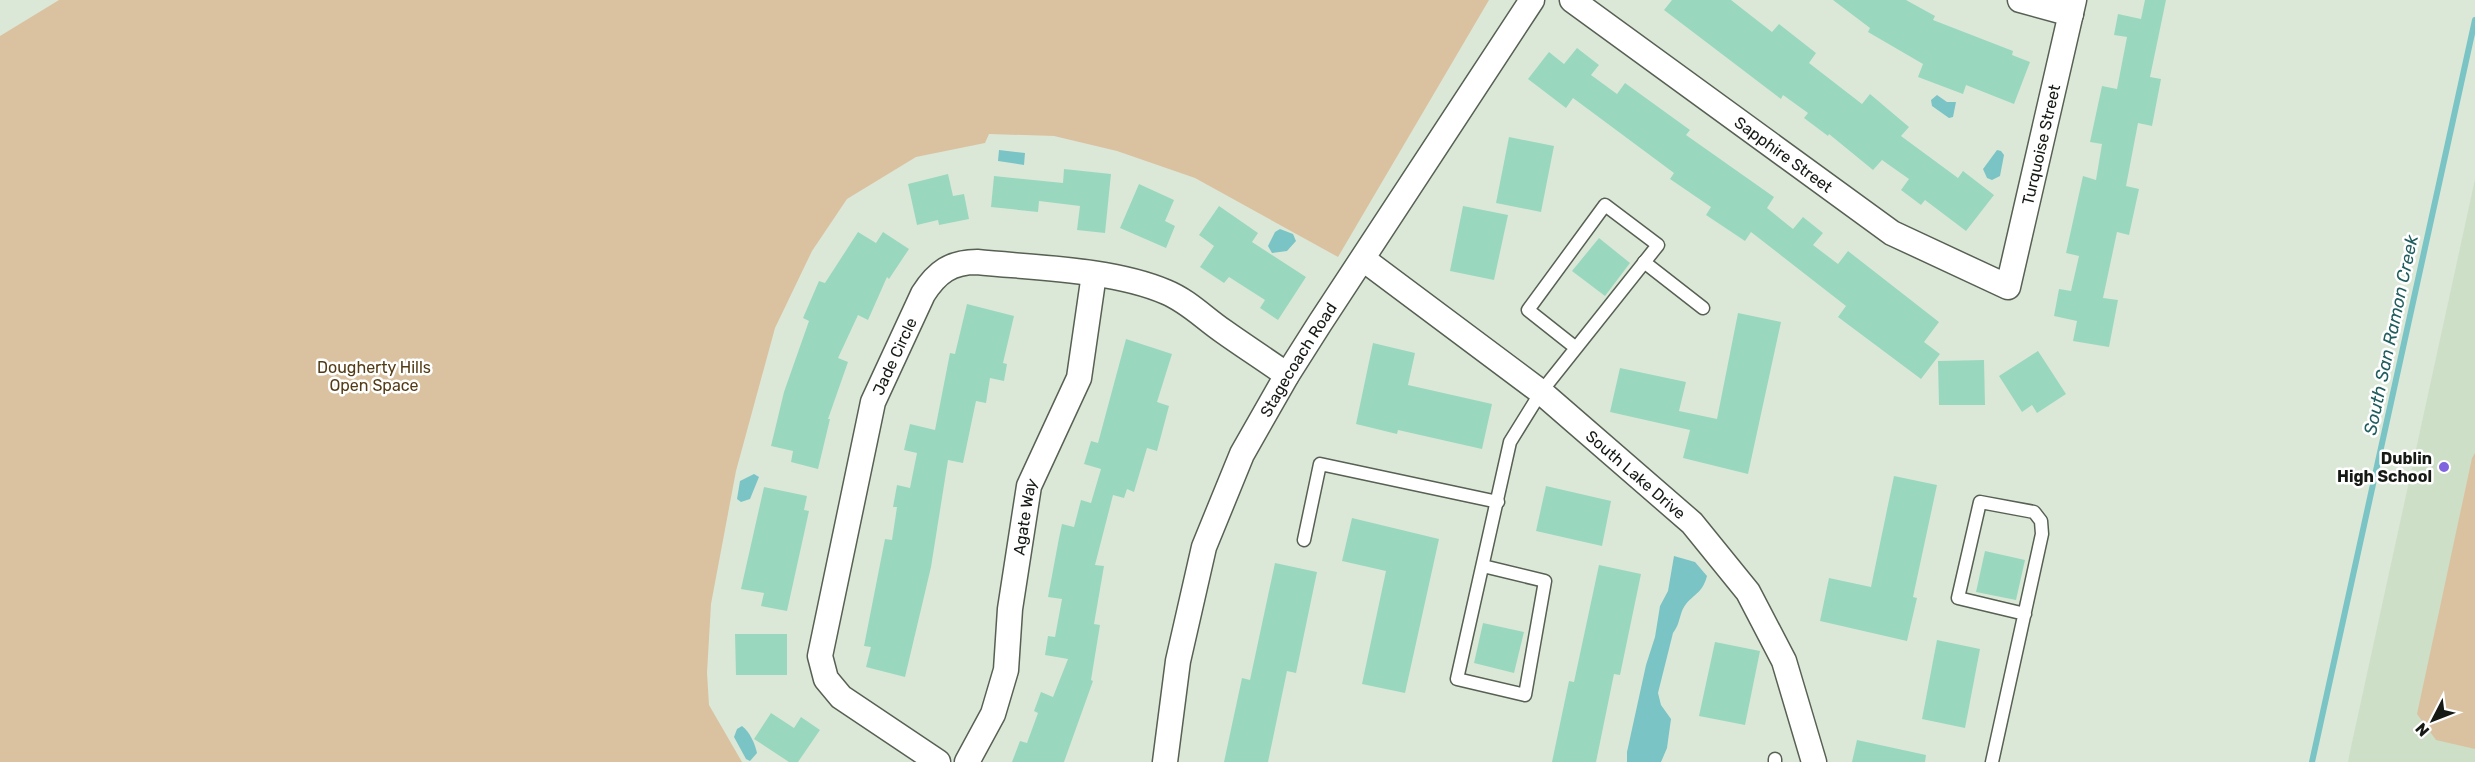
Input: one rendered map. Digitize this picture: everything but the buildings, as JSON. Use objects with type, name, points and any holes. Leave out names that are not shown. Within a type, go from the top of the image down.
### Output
[{"type":"street","name":"Stagecoach Road","points":[[1165,762],[1178,661],[1204,547],[1242,454],[1287,375],[1532,0]]},
{"type":"street","name":"Sapphire Street","points":[[1572,0],[1892,233],[2008,287]]},
{"type":"street","points":[[2020,0],[2073,7]]},
{"type":"street","name":"Turquoise Street","points":[[2008,287],[2073,7]]},
{"type":"street","name":"South Lake Drive","points":[[1363,259],[1541,392],[1692,523],[1748,592],[1784,661],[1814,762]]},
{"type":"street","name":"Jade Circle","points":[[938,762],[841,697],[826,679],[820,656],[873,402],[923,294],[933,278],[947,267],[960,262],[977,262],[1094,274],[1138,282],[1168,293],[1194,308],[1222,331],[1287,375]]},
{"type":"street","name":"Agate Way","points":[[967,762],[993,714],[1006,670],[1010,609],[1029,486],[1079,378],[1094,274]]},
{"type":"lane","points":[[1483,566],[1545,580],[1525,695],[1457,679],[1510,442],[1541,392],[1658,245],[1605,205],[1528,310],[1576,348]]},
{"type":"lane","points":[[1644,262],[1703,308]]},
{"type":"lane","points":[[1304,540],[1320,464],[1498,502]]},
{"type":"lane","points":[[1992,762],[2025,614],[2042,534],[2041,521],[2034,512],[1980,502],[1958,598],[2025,614]]},
{"type":"shaded area","name":"Dublin High School","points":[[2475,179],[2475,762],[2348,762],[2349,756]]},
{"type":"green space","name":"Dougherty Hills Open Space","points":[[59,0],[1489,0],[1338,257],[1195,178],[1117,151],[1054,136],[989,134],[985,143],[916,157],[847,199],[812,251],[775,328],[736,471],[711,604],[707,673],[709,705],[742,762],[0,762],[0,36]]},
{"type":"green space","points":[[2475,453],[2475,749],[2436,740],[2417,714],[2472,458]]},
{"type":"water","points":[[1937,95],[1947,102],[1956,102],[1953,117],[1949,118],[1932,106],[1931,100]]},
{"type":"water","points":[[999,150],[1025,153],[1024,165],[998,161]]},
{"type":"water","points":[[1997,150],[2004,155],[2000,176],[1992,180],[1987,178],[1983,169]]},
{"type":"water","points":[[1280,229],[1293,234],[1296,241],[1287,251],[1272,253],[1268,246],[1275,232]]},
{"type":"water","points":[[754,474],[759,477],[750,499],[741,502],[737,499],[740,481]]},
{"type":"water","points":[[1674,556],[1695,562],[1707,576],[1702,588],[1682,611],[1673,633],[1658,693],[1661,705],[1671,719],[1667,748],[1661,762],[1627,762],[1627,752],[1646,665],[1655,637],[1660,606],[1668,591]]},
{"type":"water","points":[[742,726],[752,738],[757,753],[750,761],[746,759],[734,737],[737,729]]},
{"type":"waterway","name":"South San Ramon Creek","points":[[2312,762],[2475,20]]},
{"type":"place","name":"Dublin High School","points":[[2444,467]]}]
